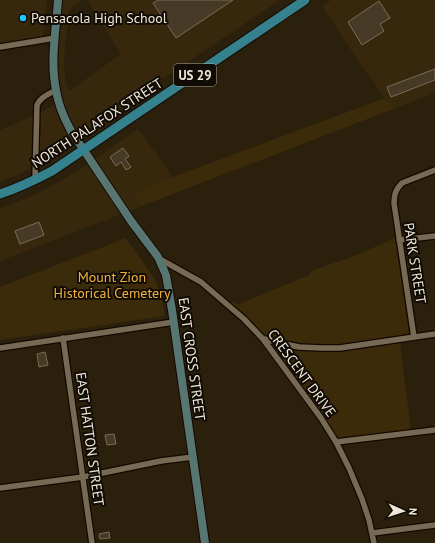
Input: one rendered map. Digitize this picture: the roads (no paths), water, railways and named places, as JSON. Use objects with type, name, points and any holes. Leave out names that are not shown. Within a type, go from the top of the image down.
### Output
[{"type":"main road","name":"NORTH PALAFOX STREET","points":[[0,194],[17,188],[52,171],[305,0]]},
{"type":"street","name":"EAST CROSS STREET","points":[[58,0],[53,69],[58,101],[64,118],[113,195],[158,258],[166,275],[205,543]]},
{"type":"street","points":[[0,47],[55,38]]},
{"type":"street","points":[[35,180],[37,105],[38,101],[56,90]]},
{"type":"street","name":"PARK STREET","points":[[414,337],[394,197],[395,192],[402,183],[435,170]]},
{"type":"street","points":[[399,240],[435,236]]},
{"type":"street","name":"CRESCENT DRIVE","points":[[158,258],[201,282],[238,314],[263,339],[312,406],[336,442],[362,499],[374,543]]},
{"type":"street","points":[[0,348],[174,322]]},
{"type":"street","points":[[263,339],[299,347],[340,348],[435,334]]},
{"type":"street","name":"EAST HATTON STREET","points":[[63,338],[92,543]]},
{"type":"street","points":[[336,442],[435,430]]},
{"type":"street","points":[[0,488],[83,477],[161,461],[193,457]]},
{"type":"street","points":[[372,533],[435,525]]},
{"type":"place","name":"Pensacola High School","points":[[23,18]]},
{"type":"park label","name":"Mount Zion Historical Cemetery","points":[[112,286]]}]
